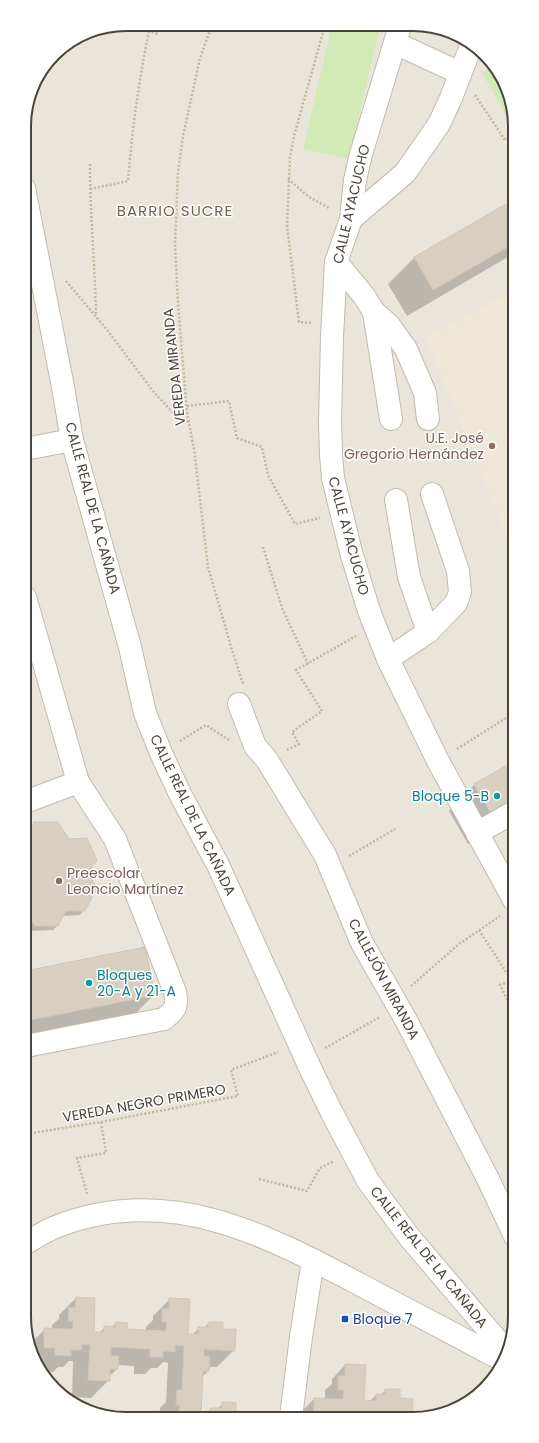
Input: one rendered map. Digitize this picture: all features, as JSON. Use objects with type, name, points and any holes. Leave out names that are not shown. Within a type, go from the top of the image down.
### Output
[{"type":"street","points":[[398,35],[460,73]]},
{"type":"street","name":"CALLE AYACUCHO","points":[[398,35],[361,154],[355,180],[351,219],[336,262],[333,325],[331,456],[333,478],[362,589],[388,659],[438,761],[478,834],[508,907]]},
{"type":"street","points":[[351,219],[405,173],[439,124],[451,98],[469,50]]},
{"type":"street","name":"CALLE REAL DE LA CAÑADA","points":[[31,224],[72,440],[126,633],[145,713],[161,753],[179,792],[218,865],[302,1051],[368,1182],[410,1238],[503,1347]]},
{"type":"street","points":[[336,262],[364,296],[374,312],[390,325],[406,349],[425,392],[428,419]]},
{"type":"street","points":[[374,312],[391,419]]},
{"type":"street","points":[[31,448],[72,440]]},
{"type":"street","points":[[388,659],[428,632],[456,603],[460,592],[458,571],[432,494]]},
{"type":"street","points":[[396,500],[409,577],[428,632]]},
{"type":"street","points":[[31,618],[78,782],[115,839],[175,992],[177,1002],[173,1012],[164,1019],[31,1045]]},
{"type":"street","name":"CALLEJÓN MIRANDA","points":[[239,704],[261,753],[325,855],[362,942],[396,1003],[488,1179],[508,1221]]},
{"type":"street","points":[[31,800],[78,782]]},
{"type":"street","points":[[478,834],[508,816]]},
{"type":"street","points":[[31,1240],[56,1226],[92,1215],[132,1209],[188,1213],[254,1233],[313,1260],[498,1358]]},
{"type":"street","points":[[293,1412],[301,1337],[313,1260]]},
{"type":"path","points":[[90,189],[128,181],[131,142],[140,74],[149,31],[158,34]]},
{"type":"path","name":"VEREDA MIRANDA","points":[[210,31],[200,58],[183,136],[178,172],[175,244],[178,303],[187,406],[194,449],[208,567],[246,693],[239,704]]},
{"type":"path","points":[[323,31],[294,136],[290,157],[287,226],[299,322],[333,325]]},
{"type":"path","points":[[460,73],[505,140],[508,138]]},
{"type":"path","points":[[90,164],[90,207],[94,252],[96,316]]},
{"type":"path","points":[[288,178],[309,198],[351,219]]},
{"type":"path","points":[[66,281],[96,316],[153,391],[182,423],[189,421]]},
{"type":"path","points":[[187,406],[229,401],[237,438],[262,447],[268,475],[295,524],[341,513]]},
{"type":"path","points":[[263,547],[282,608],[308,664]]},
{"type":"path","points":[[161,753],[206,725],[228,740],[261,753],[299,744],[292,732],[322,711],[296,670],[375,625]]},
{"type":"path","points":[[438,761],[508,717]]},
{"type":"path","points":[[330,868],[395,829]]},
{"type":"path","points":[[302,1051],[396,1003],[459,944],[508,907]]},
{"type":"path","points":[[479,930],[508,975]]},
{"type":"path","points":[[508,982],[500,985],[508,1001]]},
{"type":"path","name":"VEREDA NEGRO PRIMERO","points":[[31,1133],[101,1122],[238,1096],[231,1070],[302,1051]]},
{"type":"path","points":[[92,1215],[77,1158],[106,1153],[101,1122]]},
{"type":"path","points":[[259,1179],[307,1191],[320,1168],[352,1152]]},
{"type":"shaded area","points":[[120,31],[413,31],[431,33],[443,36],[466,47],[484,63],[498,84],[506,108],[508,120],[508,1323],[501,1353],[492,1370],[484,1380],[466,1396],[443,1407],[431,1410],[413,1412],[126,1412],[108,1410],[84,1402],[68,1392],[59,1384],[44,1364],[34,1341],[31,1317],[31,120],[38,90],[47,73],[59,59],[73,47],[90,38]]},
{"type":"shaded area","name":"U.E. José Gregorio Hernández","points":[[508,294],[508,539],[426,338]]},
{"type":"green space","points":[[331,31],[379,31],[349,159],[303,149]]},
{"type":"green space","points":[[489,69],[492,73],[503,96],[508,118],[482,73]]},
{"type":"building","points":[[508,203],[508,247],[433,290],[414,257]]},
{"type":"building","name":"Bloque 5-B","points":[[508,764],[508,811],[494,819],[474,784]]},
{"type":"building","name":"Preescolar Leoncio Martínez","points":[[34,822],[58,822],[69,839],[87,838],[97,860],[88,873],[97,888],[85,911],[66,911],[58,926],[35,926],[31,920],[31,828]]},
{"type":"building","name":"Bloques 20-A y 21-A","points":[[145,947],[155,995],[31,1020],[31,970]]},
{"type":"building","points":[[76,1297],[95,1298],[94,1332],[104,1332],[104,1326],[115,1327],[115,1322],[128,1323],[127,1329],[166,1331],[167,1322],[162,1322],[162,1309],[169,1309],[169,1298],[190,1299],[188,1334],[198,1334],[198,1327],[208,1327],[209,1322],[223,1322],[223,1329],[236,1329],[235,1351],[204,1349],[204,1356],[210,1357],[209,1371],[203,1371],[201,1412],[179,1412],[180,1405],[176,1405],[177,1390],[182,1390],[184,1346],[175,1345],[175,1352],[163,1351],[163,1357],[150,1357],[150,1349],[111,1347],[111,1356],[119,1356],[118,1369],[110,1369],[110,1381],[88,1380],[90,1345],[82,1344],[81,1350],[71,1350],[71,1356],[55,1355],[55,1348],[44,1348],[44,1328],[73,1329],[73,1321],[68,1321],[69,1307],[75,1308]]},
{"type":"building","points":[[345,1364],[366,1365],[364,1400],[376,1401],[376,1394],[385,1394],[385,1389],[400,1389],[400,1398],[413,1399],[412,1412],[313,1412],[314,1398],[343,1399],[344,1390],[338,1390],[338,1376],[345,1376]]},
{"type":"building","points":[[222,1402],[236,1403],[236,1412],[210,1412],[210,1408],[221,1408]]},
{"type":"building","points":[[151,1411],[179,1412],[151,1412]]},
{"type":"place","name":"U.E. José Gregorio Hernández","points":[[492,446]]},
{"type":"place","name":"Bloque 5-B","points":[[497,796]]},
{"type":"place","name":"Preescolar Leoncio Martínez","points":[[59,881]]},
{"type":"place","name":"Bloques 20-A y 21-A","points":[[89,983]]},
{"type":"place","name":"Bloque 7","points":[[345,1319]]},
{"type":"district","name":"BARRIO SUCRE","points":[[175,210]]}]
